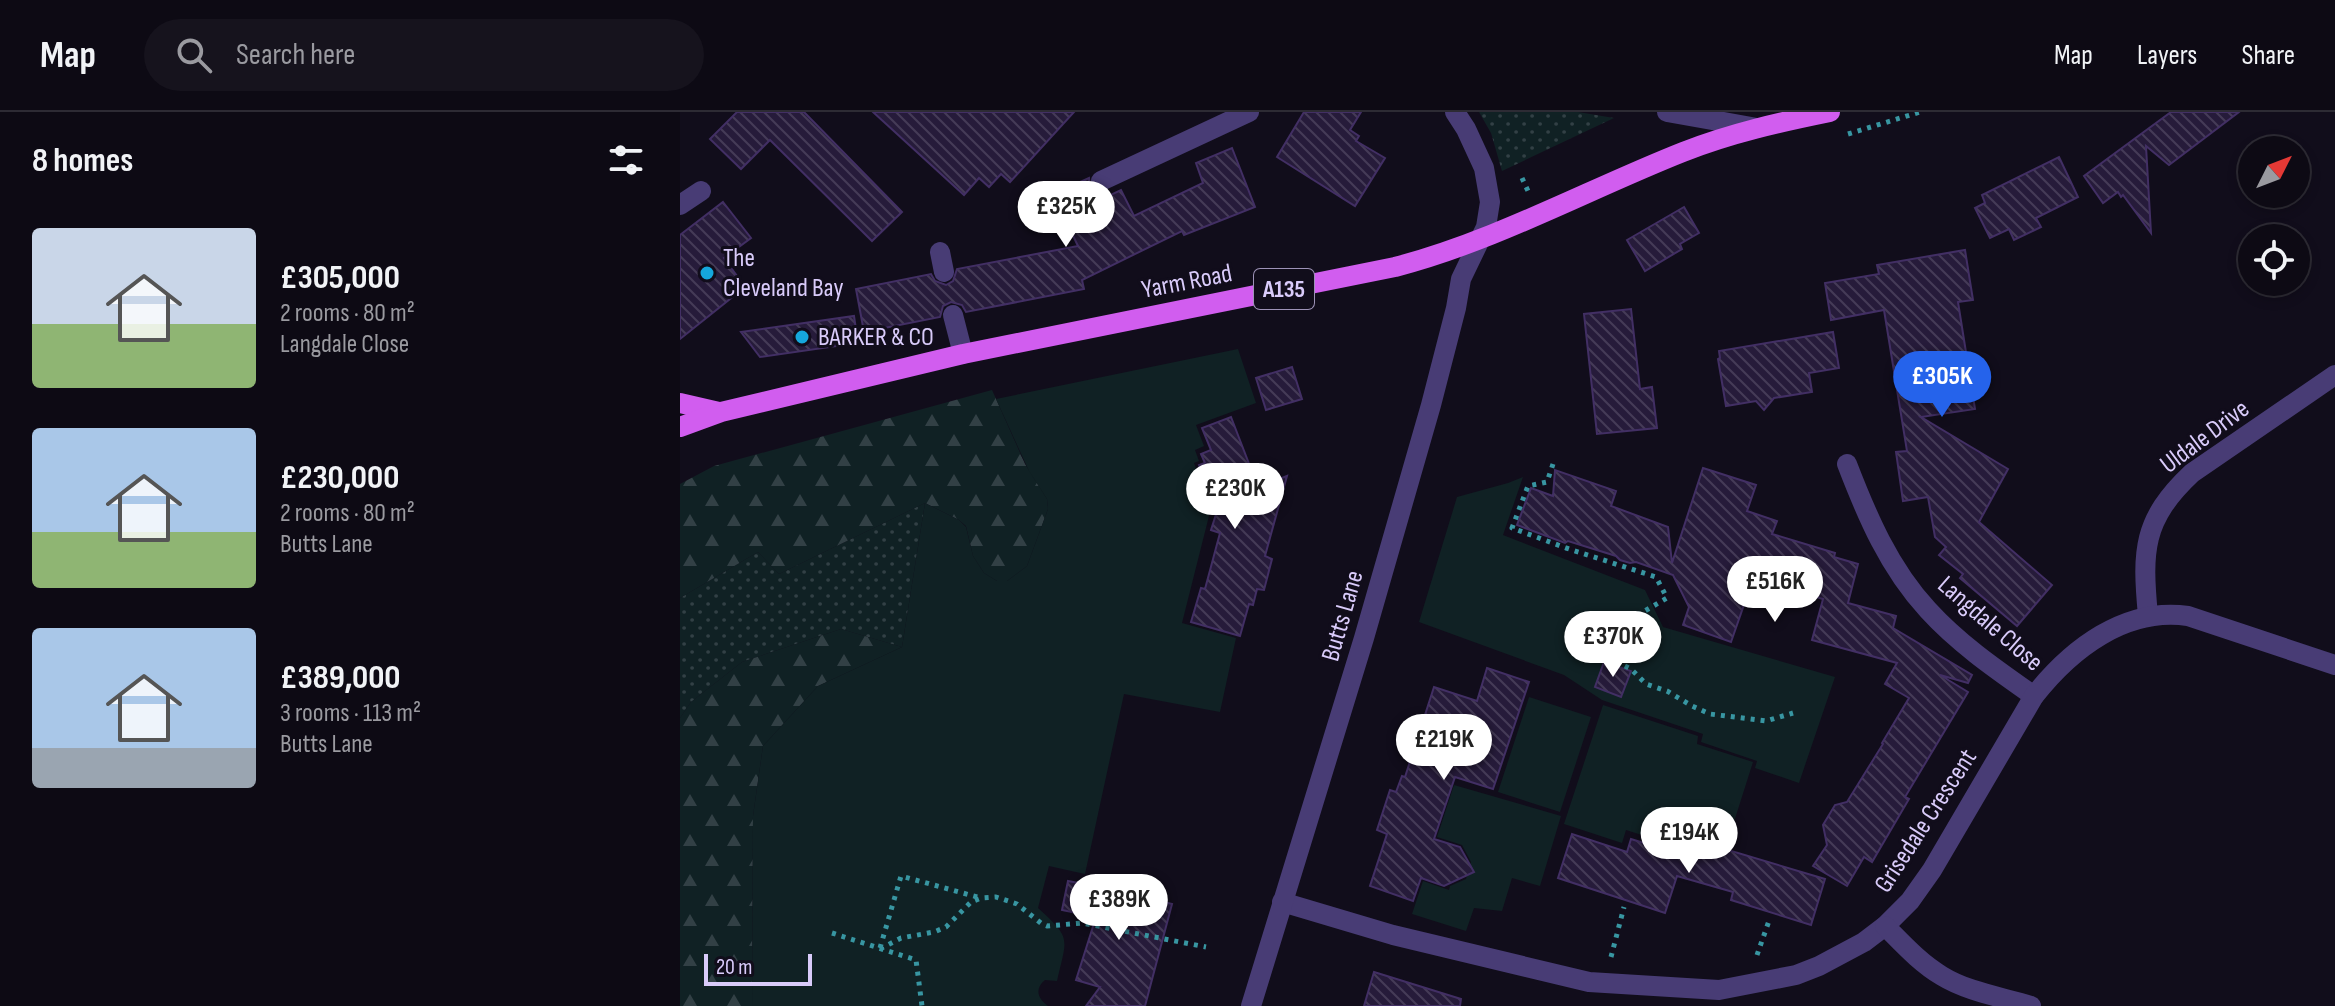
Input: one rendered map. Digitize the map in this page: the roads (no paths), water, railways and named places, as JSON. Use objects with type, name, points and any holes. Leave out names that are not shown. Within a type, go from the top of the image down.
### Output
[{"type":"main road","name":"Yarm Road","points":[[680,427],[721,412],[963,354],[1437,256],[1481,240],[1685,151],[1757,128],[1830,112]]},
{"type":"main road","points":[[680,403],[721,412]]},
{"type":"street","points":[[1101,181],[1249,112]]},
{"type":"street","name":"Butts Lane","points":[[1251,1006],[1364,638],[1431,405],[1461,279],[1481,240],[1489,213],[1488,184],[1478,152],[1455,112]]},
{"type":"street","points":[[1667,112],[1757,128]]},
{"type":"street","points":[[680,205],[701,191]]},
{"type":"street","points":[[953,315],[963,354]]},
{"type":"street","name":"Uldale Drive","points":[[2148,616],[2143,569],[2153,522],[2164,504],[2192,473],[2335,375]]},
{"type":"street","name":"Langdale Close","points":[[1847,464],[1868,518],[1912,591],[1965,645],[2034,696]]},
{"type":"street","name":"Grisedale Crescent","points":[[1282,902],[1407,939],[1589,982],[1720,998],[1796,975],[1842,954],[1885,926],[1910,901],[1932,870],[2034,696],[2050,675],[2110,630],[2148,616],[2188,616],[2335,665]]},
{"type":"street","points":[[1885,926],[1911,953],[1943,977],[1982,993],[2031,1006]]},
{"type":"place","name":"The Cleveland Bay","points":[[707,273]]},
{"type":"place","name":"BARKER & CO","points":[[802,337]]}]
